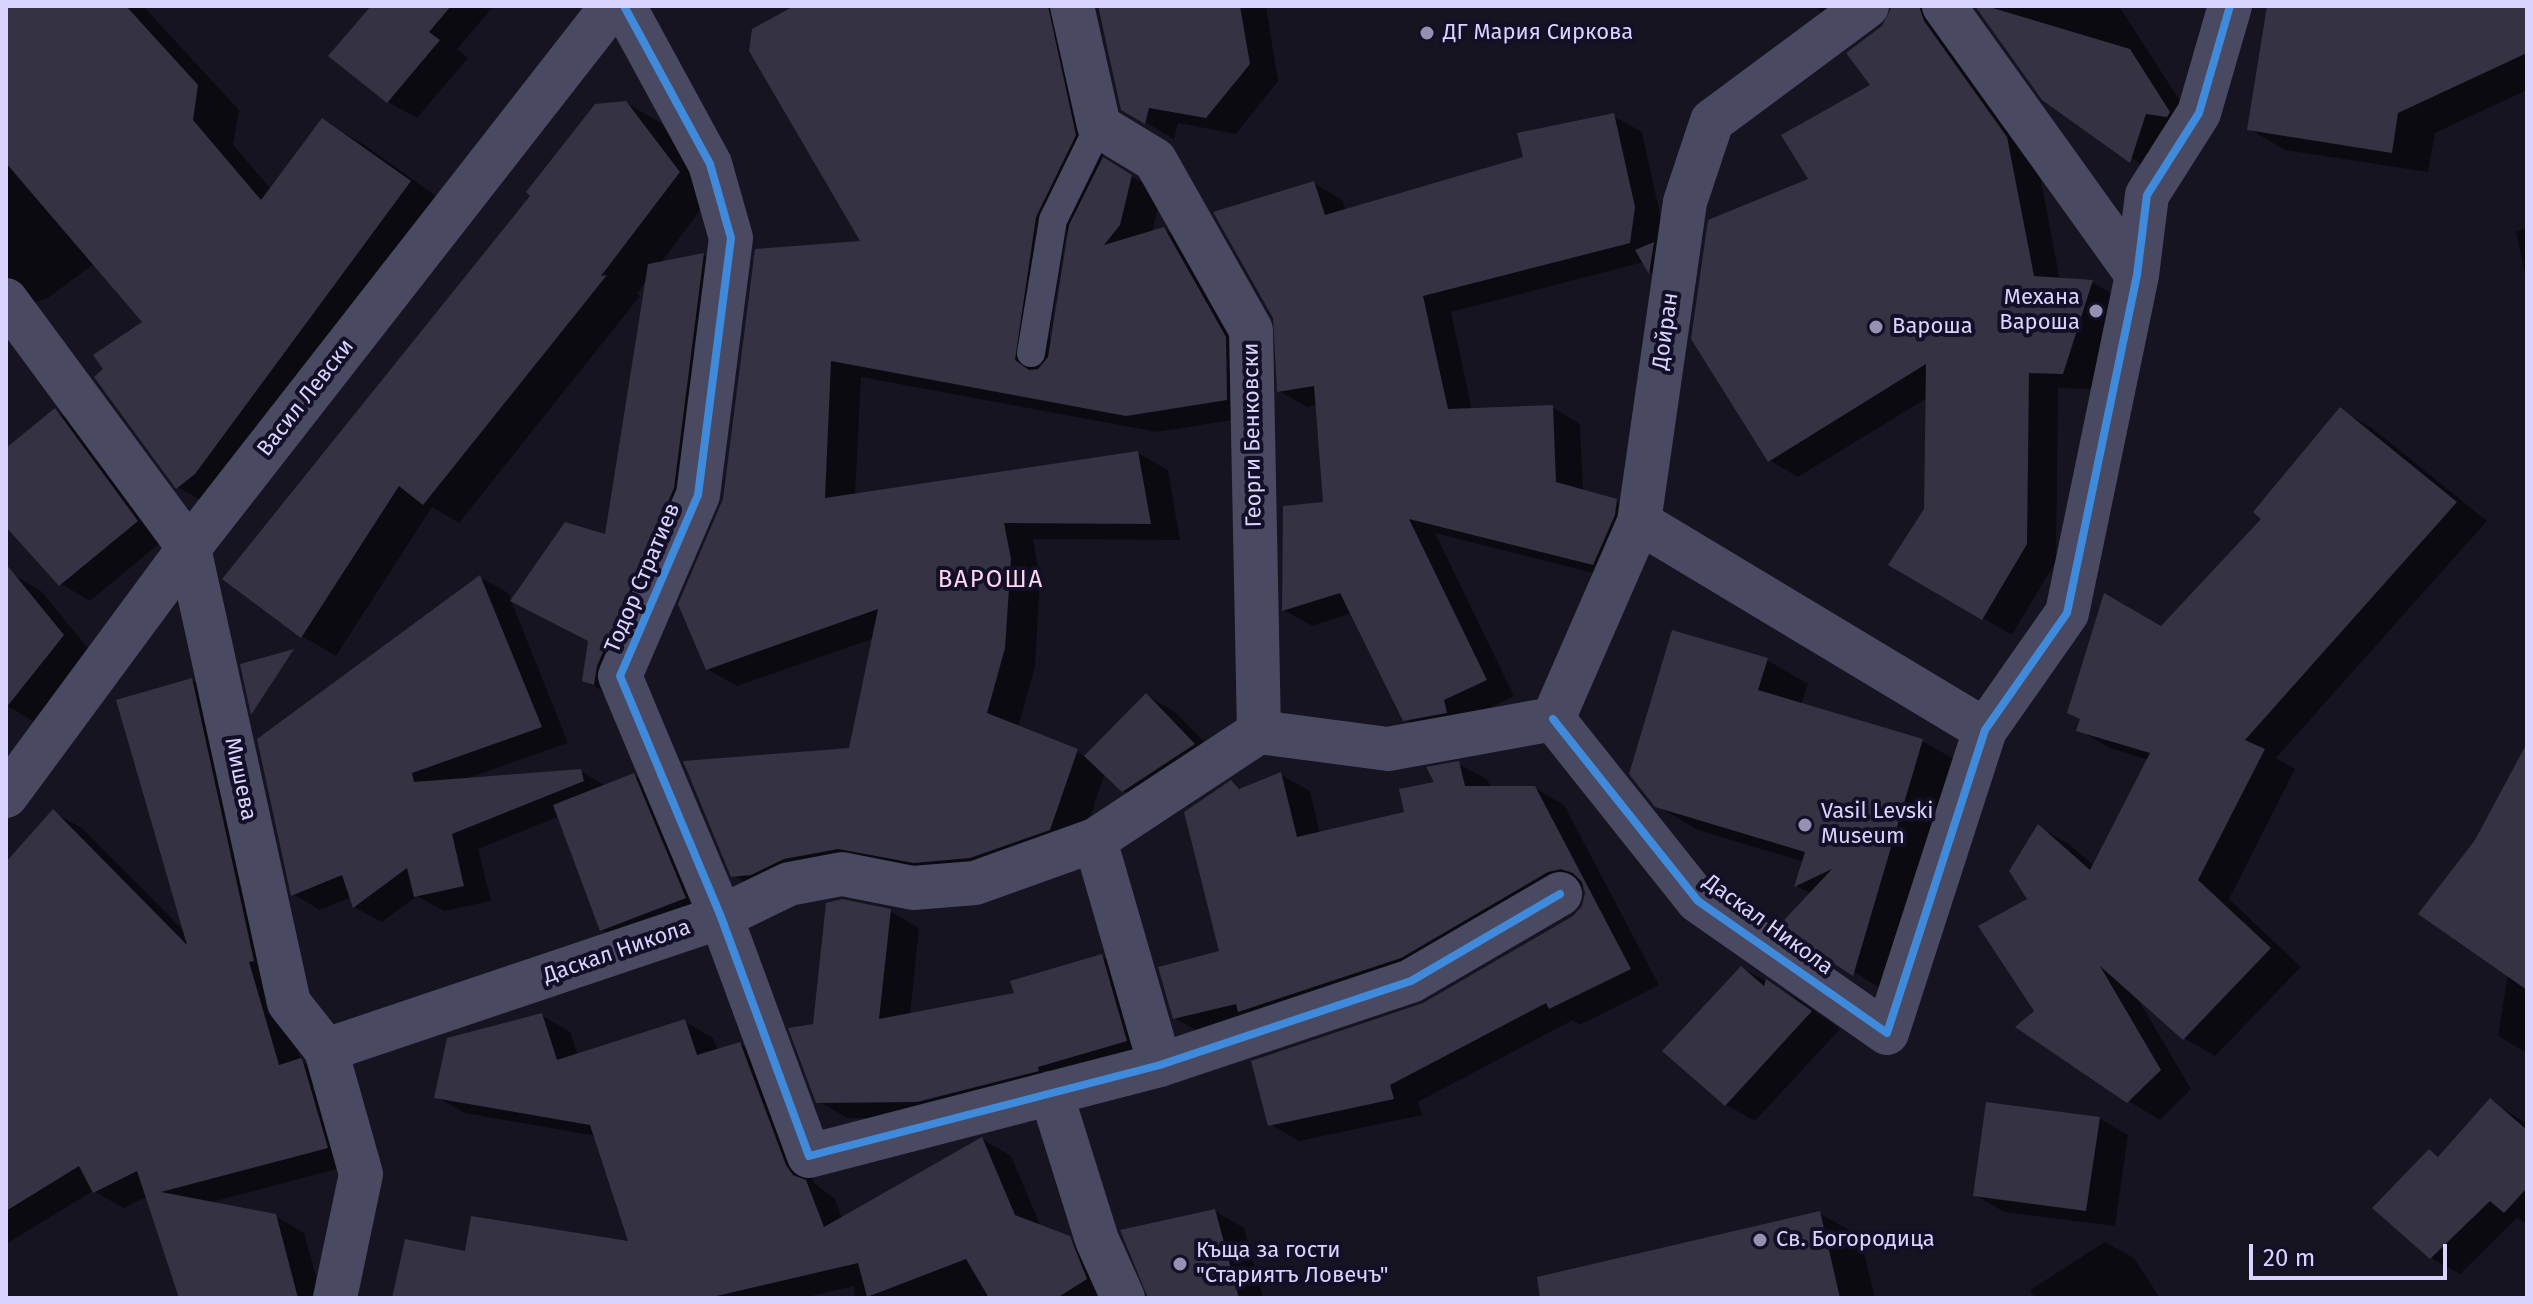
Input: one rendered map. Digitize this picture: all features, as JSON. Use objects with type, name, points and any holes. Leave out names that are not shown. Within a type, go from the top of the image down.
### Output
[{"type":"street","name":"Васил Левски","points":[[6,796],[189,548],[612,6]]},
{"type":"street","name":"Тодор Стратиев","points":[[624,6],[710,164],[731,238],[698,495],[620,676],[721,917],[809,1156],[1051,1093]]},
{"type":"street","points":[[1072,6],[1099,126]]},
{"type":"street","name":"Дойран","points":[[1553,719],[1639,522],[1685,202],[1712,121],[1867,6]]},
{"type":"street","points":[[1944,6],[2137,275]]},
{"type":"street","points":[[1639,522],[1985,730],[2067,613],[2137,275],[2147,195],[2199,113],[2230,6]]},
{"type":"street","name":"Георги Бенковски","points":[[1099,126],[1155,160],[1251,330],[1259,732]]},
{"type":"street","name":"Мишева","points":[[6,300],[189,548],[289,1003],[326,1050],[361,1174],[335,1298]]},
{"type":"street","name":"Даскал Никола","points":[[1553,719],[1698,901],[1887,1033],[1985,730]]},
{"type":"street","points":[[1259,732],[1388,749],[1553,719]]},
{"type":"street","name":"Даскал Никола","points":[[326,1050],[721,917],[789,884],[842,874],[913,888],[975,883],[1095,840],[1259,732]]},
{"type":"street","points":[[1095,840],[1160,1065]]},
{"type":"street","points":[[1123,1298],[1097,1240],[1051,1093],[1160,1065],[1411,981],[1560,894]]},
{"type":"lane","points":[[1031,353],[1053,220],[1099,126]]},
{"type":"building","points":[[6,6],[126,6],[198,85],[193,120],[261,200],[322,118],[411,181],[195,474],[176,489],[94,377],[103,369],[93,355],[142,322],[6,163]]},
{"type":"building","points":[[371,6],[451,6],[429,32],[440,40],[387,103],[328,56]]},
{"type":"building","points":[[794,6],[1048,6],[1076,135],[1036,217],[1015,360],[1029,370],[1038,369],[1048,357],[1069,225],[1103,157],[1132,175],[1120,225],[1104,245],[1164,227],[1226,337],[1227,400],[1126,416],[831,361],[825,498],[1138,451],[1151,524],[1004,523],[1011,559],[1005,648],[987,713],[1078,749],[1050,830],[970,858],[914,863],[838,849],[784,859],[751,875],[731,877],[683,761],[849,748],[878,609],[706,670],[678,604],[723,499],[755,249],[860,241],[749,51],[752,29]]},
{"type":"building","points":[[1098,6],[1240,6],[1250,64],[1206,118],[1149,108],[1145,124],[1121,110]]},
{"type":"building","points":[[1892,6],[1919,6],[1924,21],[2007,137],[2034,276],[2093,280],[2063,374],[2029,373],[2027,544],[1982,620],[1888,565],[1924,509],[1926,364],[1768,462],[1691,339],[1708,220],[1808,179],[1781,135],[1870,85],[1846,53],[1882,26]]},
{"type":"building","points":[[1975,6],[1986,6],[2130,49],[2170,112],[2167,117],[2146,114],[2130,163],[2042,100]]},
{"type":"building","points":[[2267,6],[2527,6],[2527,53],[2398,113],[2392,153],[2247,130]]},
{"type":"building","points":[[626,101],[680,172],[601,276],[607,275],[423,505],[399,486],[301,638],[222,579],[530,196],[526,192],[595,104]]},
{"type":"building","points":[[1614,113],[1635,207],[1630,243],[1423,296],[1448,409],[1553,405],[1556,482],[1617,499],[1615,515],[1593,565],[1409,519],[1487,680],[1444,700],[1447,713],[1403,721],[1340,593],[1282,611],[1283,506],[1323,502],[1314,386],[1277,392],[1273,318],[1213,212],[1314,181],[1325,215],[1523,157],[1517,133]]},
{"type":"building","points":[[1654,242],[1649,274],[1635,250]]},
{"type":"building","points":[[704,253],[674,488],[597,666],[594,685],[582,681],[588,641],[510,601],[565,522],[605,534],[648,264]]},
{"type":"building","points":[[2340,407],[2457,502],[2245,740],[2265,749],[2198,880],[2271,948],[2183,1040],[2100,966],[2161,1070],[2127,1103],[2015,1027],[2034,1011],[1978,926],[2027,899],[2009,871],[2038,824],[2090,870],[2150,753],[2076,731],[2080,719],[2067,713],[2104,593],[2161,626],[2261,519],[2253,512]]},
{"type":"building","points":[[55,408],[138,521],[59,586],[6,527],[6,448]]},
{"type":"building","points":[[6,564],[64,635],[6,708]]},
{"type":"building","points":[[480,575],[542,727],[412,773],[414,782],[581,769],[584,781],[452,834],[464,886],[414,897],[407,868],[353,908],[342,875],[291,896],[257,739]]},
{"type":"building","name":"Vasil Levski Museum","points":[[1672,630],[1768,658],[1758,690],[1923,739],[1853,976],[1782,929],[1785,919],[1832,869],[1794,887],[1805,852],[1655,807],[1629,774]]},
{"type":"building","points":[[294,649],[251,715],[240,664]]},
{"type":"building","points":[[192,678],[254,961],[249,962],[279,1065],[301,1058],[328,1148],[161,1192],[276,1214],[298,1298],[179,1298],[137,1171],[93,1193],[79,1166],[6,1211],[6,862],[53,809],[187,945],[116,700]]},
{"type":"building","points":[[1146,693],[1195,744],[1122,792],[1084,756]]},
{"type":"building","points":[[2527,743],[2527,990],[2418,914],[2475,840]]},
{"type":"building","points":[[1459,761],[1465,786],[1535,786],[1631,969],[1549,1009],[1546,1003],[1390,1085],[1394,1099],[1268,1126],[1251,1061],[1423,1003],[1573,916],[1582,906],[1585,893],[1582,882],[1573,873],[1561,869],[1548,872],[1401,958],[1238,1012],[1236,1004],[1173,1019],[1158,967],[1219,951],[1184,812],[1231,780],[1239,789],[1281,772],[1297,837],[1404,812],[1399,789],[1434,782],[1426,767]]},
{"type":"building","points":[[634,773],[686,898],[600,931],[553,805]]},
{"type":"building","points":[[842,899],[891,909],[879,1019],[1014,993],[1010,981],[1102,954],[1127,1041],[1038,1067],[1039,1071],[917,1102],[816,1103],[788,1028],[813,1024],[826,903]]},
{"type":"building","points":[[1741,966],[1764,986],[1766,979],[1812,1011],[1725,1106],[1662,1051]]},
{"type":"building","points":[[542,1013],[557,1060],[685,1019],[697,1055],[740,1042],[786,1165],[793,1175],[806,1180],[824,1227],[982,1137],[1015,1215],[1070,1236],[1087,1279],[1057,1298],[989,1298],[966,1259],[867,1297],[858,1263],[708,1298],[392,1298],[405,1239],[465,1251],[471,1216],[628,1241],[590,1125],[434,1098],[447,1038]]},
{"type":"building","points":[[2490,1098],[2527,1130],[2527,1188],[2504,1213],[2490,1201],[2430,1259],[2372,1208],[2429,1149],[2438,1157]]},
{"type":"building","points":[[1986,1102],[2100,1117],[2086,1211],[1973,1196]]},
{"type":"building","name":"Къща за гости \"Стариятъ Ловечъ\"","points":[[1215,1209],[1239,1298],[1148,1298],[1120,1230]]},
{"type":"building","name":"Св. Богородица","points":[[1820,1211],[1840,1298],[1540,1298],[1537,1277]]},
{"type":"cycle path","points":[[624,6],[710,164],[731,238],[698,495],[620,676],[721,917],[809,1156],[1160,1065],[1411,981],[1560,894]]},
{"type":"cycle path","points":[[1553,719],[1698,901],[1887,1033],[1985,730],[2067,613],[2137,275],[2147,195],[2199,113],[2230,6]]},
{"type":"place","name":"ДГ Мария Сиркова","points":[[1427,33]]},
{"type":"place","name":"Механа Вароша","points":[[2096,311]]},
{"type":"place","name":"Вароша","points":[[1876,327]]},
{"type":"place","name":"Vasil Levski Museum","points":[[1805,825]]},
{"type":"place","name":"Св. Богородица","points":[[1760,1240]]},
{"type":"place","name":"Къща за гости \"Стариятъ Ловечъ\"","points":[[1180,1264]]},
{"type":"district","name":"ВАРОША","points":[[991,580]]}]
